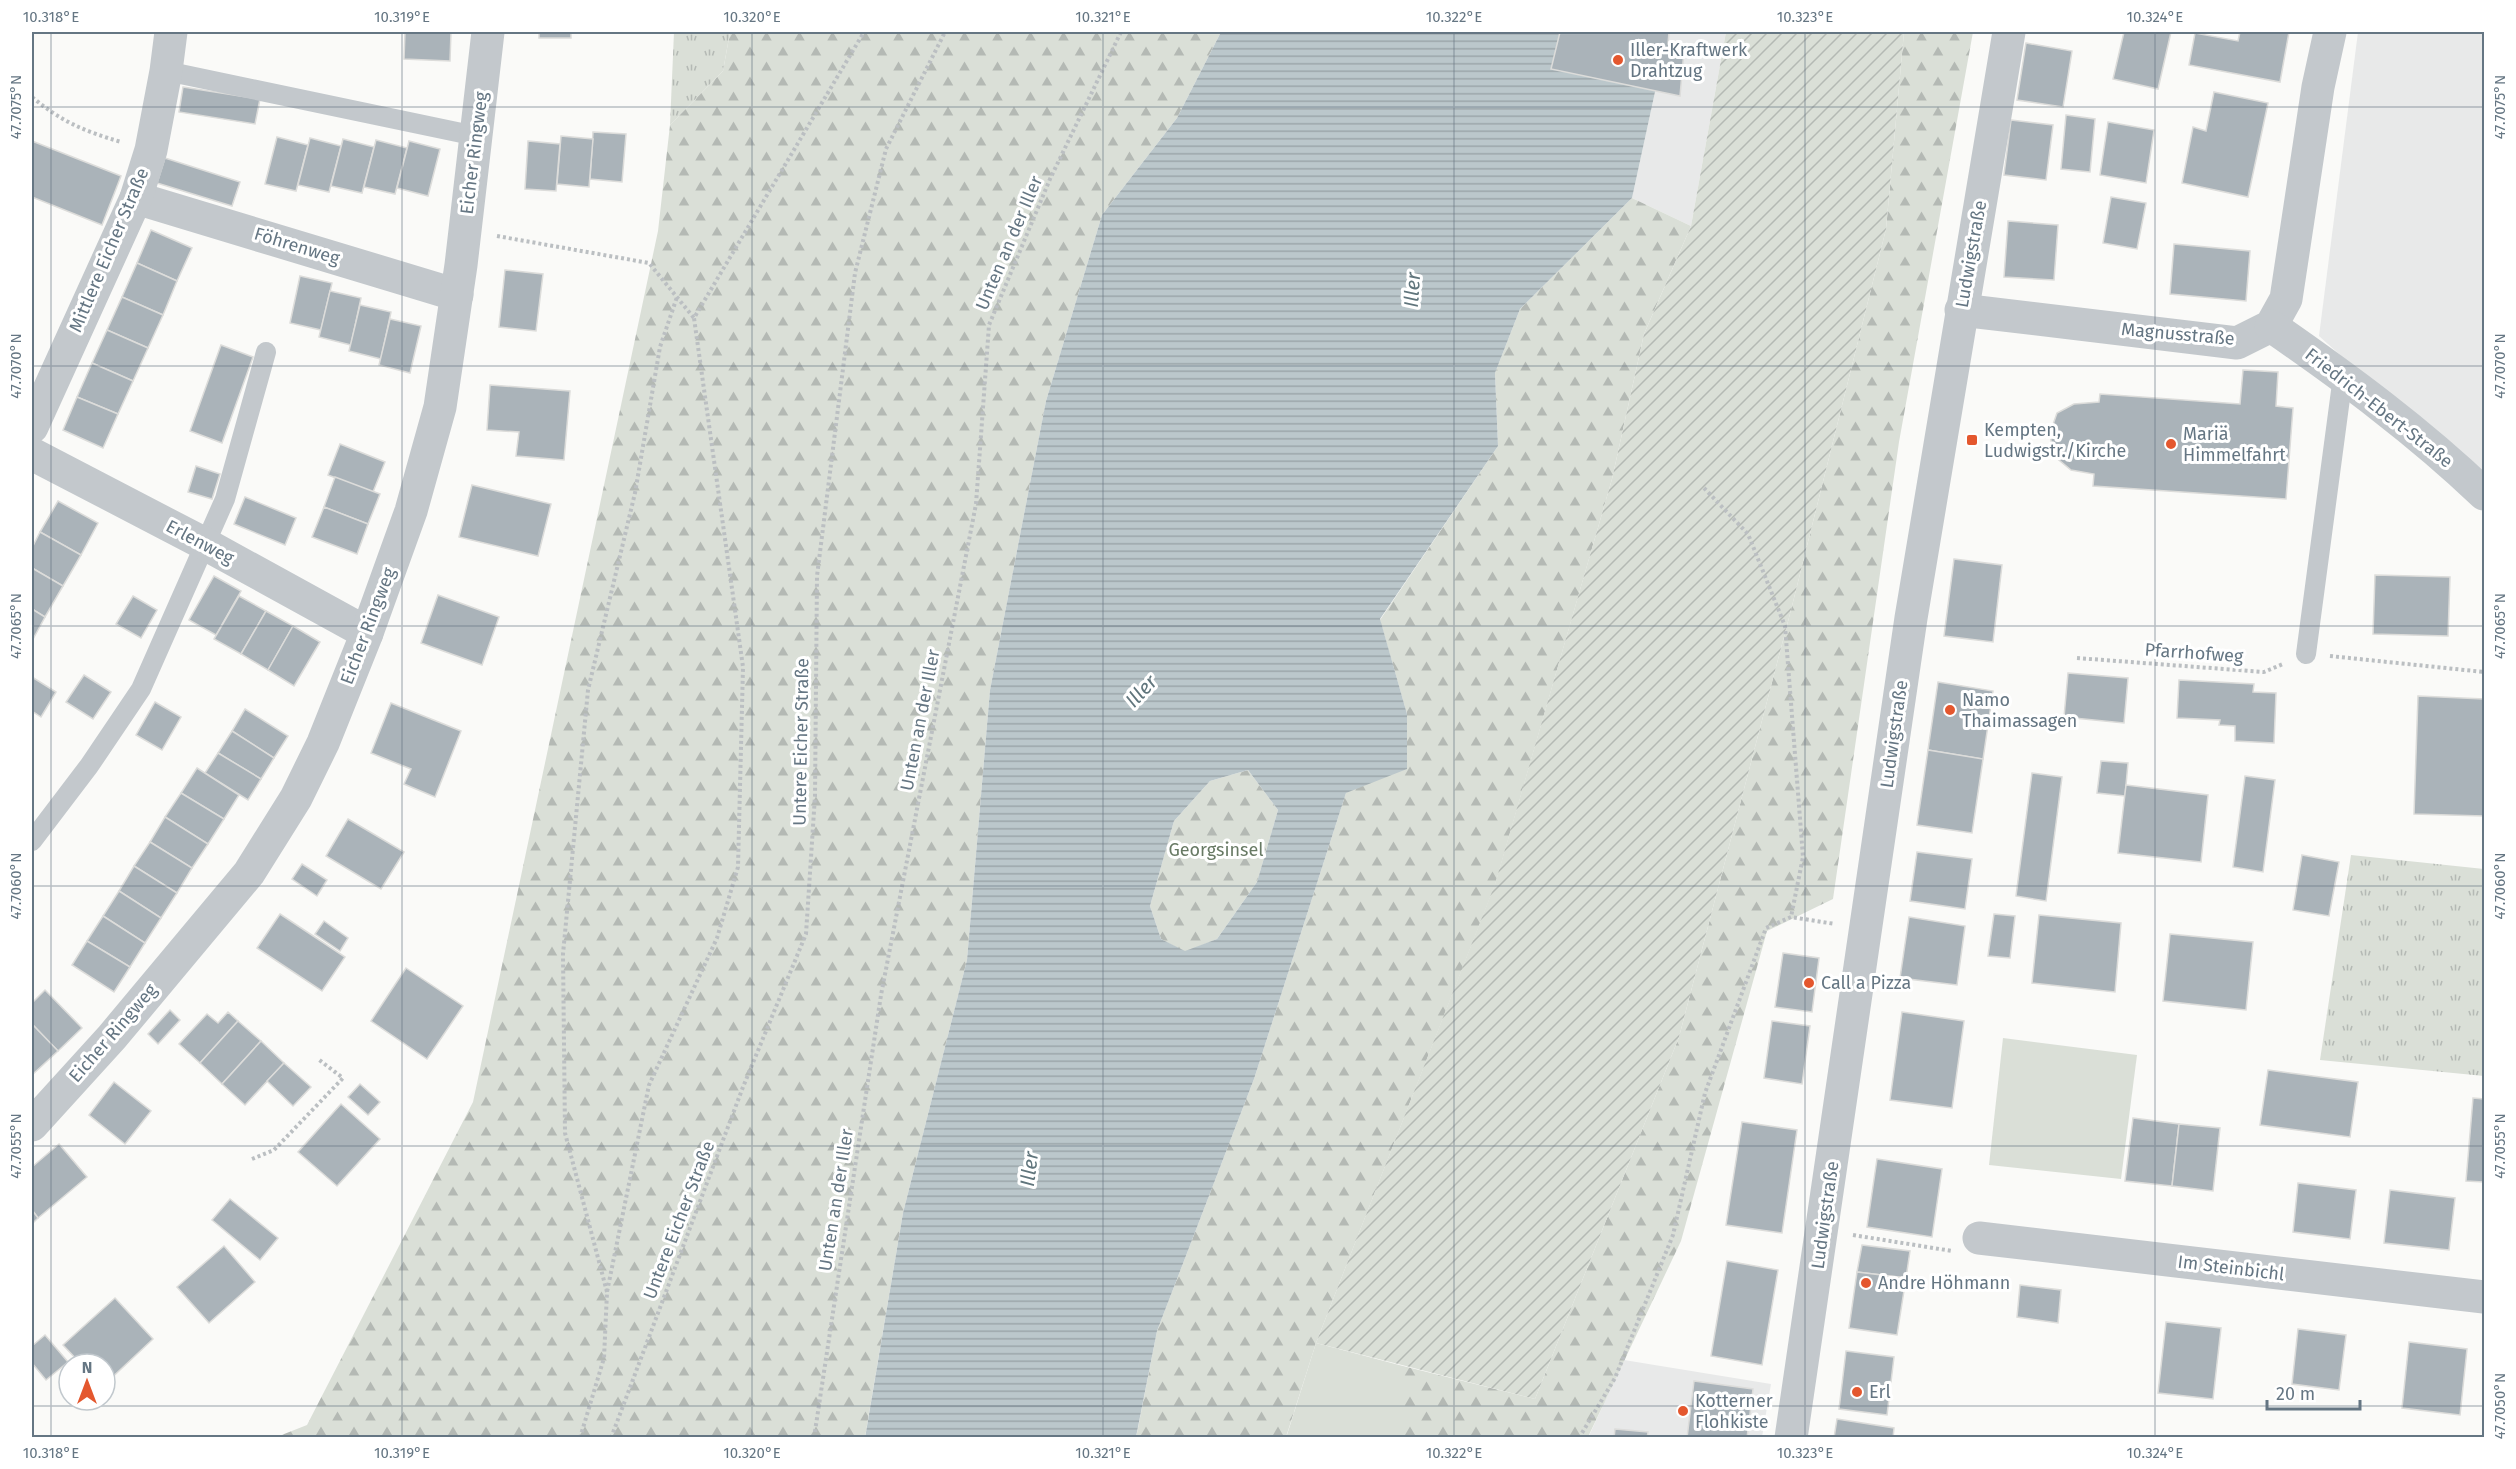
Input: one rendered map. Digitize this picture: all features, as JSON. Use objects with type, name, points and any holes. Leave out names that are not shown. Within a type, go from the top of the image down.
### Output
[{"type":"street","name":"Mittlere Eicher Straße","points":[[32,427],[136,198],[151,150],[171,32]]},
{"type":"street","name":"Eicher Ringweg","points":[[32,1125],[112,1037],[249,873],[296,798],[323,743],[367,633],[411,511],[440,407],[457,295],[488,32]]},
{"type":"street","name":"Ludwigstraße","points":[[1791,1437],[1911,618],[2009,32]]},
{"type":"street","points":[[2271,326],[2286,299],[2318,87],[2330,32]]},
{"type":"street","name":"Föhrenweg","points":[[136,198],[457,295]]},
{"type":"street","name":"Magnusstraße","points":[[1961,310],[2237,343],[2271,326]]},
{"type":"street","name":"Friedrich-Ebert-Straße","points":[[2271,326],[2343,376],[2443,455],[2484,494]]},
{"type":"street","name":"Erlenweg","points":[[32,454],[205,544],[367,633]]},
{"type":"street","name":"Im Steinbichl","points":[[1979,1238],[2484,1297]]},
{"type":"lane","points":[[166,71],[476,136]]},
{"type":"lane","points":[[32,841],[89,766],[141,689],[225,499],[266,352]]},
{"type":"lane","points":[[2306,654],[2343,376]]},
{"type":"path","points":[[694,318],[864,32]]},
{"type":"path","name":"Untere Eicher Straße","points":[[611,1437],[743,1087],[806,934],[815,796],[817,576],[855,273],[886,149],[945,32]]},
{"type":"path","name":"Unten an der Iller","points":[[814,1437],[881,995],[976,504],[988,325],[1050,179],[1121,32]]},
{"type":"path","points":[[32,97],[58,118],[84,132],[151,150]]},
{"type":"path","points":[[491,234],[649,262],[694,318],[743,667],[738,867],[717,938],[649,1084],[607,1292],[604,1358],[580,1437]]},
{"type":"path","points":[[607,1292],[565,1133],[563,954],[588,690],[635,493],[660,347],[677,297]]},
{"type":"path","points":[[1704,488],[1748,534],[1785,626],[1803,858],[1791,917]]},
{"type":"path","points":[[2306,654],[2484,672]]},
{"type":"path","name":"Pfarrhofweg","points":[[2077,658],[2265,672],[2306,654]]},
{"type":"path","points":[[1579,1437],[1615,1378],[1673,1235],[1705,1093],[1766,928],[1791,917],[1866,929]]},
{"type":"path","points":[[252,1159],[274,1149],[343,1078],[318,1059]]},
{"type":"path","points":[[1823,1230],[1949,1252]]},
{"type":"shaded area","points":[[1668,32],[1726,32],[1691,226],[1632,198]]},
{"type":"shaded area","points":[[2358,32],[2484,32],[2484,484],[2319,336]]},
{"type":"shaded area","name":"Kotterner Flohkiste","points":[[1624,1360],[1771,1384],[1762,1437],[1588,1438]]},
{"type":"green space","points":[[674,32],[730,32],[723,71],[670,125]]},
{"type":"green space","points":[[730,32],[1221,32],[1177,118],[1102,215],[1046,401],[990,690],[967,960],[903,1213],[865,1437],[274,1438],[307,1425],[473,1102],[658,231],[670,125],[723,71]]},
{"type":"green space","points":[[1726,32],[1904,32],[1886,229],[1792,606],[1679,1037],[1535,1399],[1316,1343],[1495,884],[1612,479],[1644,334],[1691,226]]},
{"type":"green space","points":[[1904,32],[1973,32],[1899,442],[1833,899],[1767,931],[1681,1241],[1588,1437],[1399,1437],[1399,1365],[1535,1399],[1679,1037],[1792,606],[1886,229]]},
{"type":"green space","points":[[1632,198],[1691,226],[1644,334],[1612,479],[1495,885],[1316,1343],[1286,1437],[1136,1438],[1157,1331],[1254,1079],[1346,793],[1407,714],[1380,620],[1498,446],[1495,373],[1520,309]]},
{"type":"green space","name":"Georgsinsel","points":[[1248,770],[1278,810],[1257,882],[1217,939],[1185,952],[1161,939],[1150,906],[1174,821],[1210,781]]},
{"type":"green space","points":[[2351,855],[2484,869],[2484,1076],[2320,1060]]},
{"type":"green space","points":[[2003,1038],[2137,1055],[2121,1179],[1989,1165]]},
{"type":"green space","points":[[1316,1343],[1399,1365],[1399,1437],[1286,1438]]},
{"type":"water","name":"Iller","points":[[1221,32],[1668,32],[1632,198],[1520,309],[1495,373],[1498,446],[1380,619],[1407,714],[1407,769],[1346,793],[1254,1079],[1157,1331],[1136,1437],[865,1438],[903,1213],[967,960],[990,690],[1046,401],[1102,215],[1177,118]],"holes":[[[1248,770],[1278,810],[1257,882],[1217,939],[1185,951],[1161,939],[1150,906],[1174,821],[1210,781]]]},
{"type":"building","points":[[405,32],[451,32],[450,61],[404,59]]},
{"type":"building","points":[[539,32],[571,32],[571,38],[539,38]]},
{"type":"building","name":"Iller-Kraftwerk Drahtzug","points":[[1560,32],[1669,32],[1668,44],[1684,51],[1680,96],[1551,69]]},
{"type":"building","points":[[2124,32],[2171,32],[2158,89],[2113,79]]},
{"type":"building","points":[[2240,32],[2289,32],[2280,82],[2189,65],[2195,33],[2238,41]]},
{"type":"building","points":[[2026,43],[2072,51],[2063,107],[2017,100]]},
{"type":"building","points":[[183,87],[260,99],[255,124],[179,112]]},
{"type":"building","points":[[2214,92],[2268,103],[2248,197],[2182,183],[2193,127],[2206,131]]},
{"type":"building","points":[[2066,115],[2095,119],[2090,172],[2061,169]]},
{"type":"building","points":[[2011,120],[2053,125],[2046,180],[2004,175]]},
{"type":"building","points":[[2108,122],[2154,130],[2146,183],[2100,175]]},
{"type":"building","points":[[593,132],[626,134],[622,182],[590,179]]},
{"type":"building","points":[[561,136],[593,139],[589,187],[557,184]]},
{"type":"building","points":[[277,137],[308,145],[296,191],[265,184]]},
{"type":"building","points":[[310,138],[341,146],[329,192],[298,185]]},
{"type":"building","points":[[343,139],[374,147],[362,193],[331,186]]},
{"type":"building","points":[[376,140],[407,148],[395,194],[364,187]]},
{"type":"building","points":[[32,141],[121,176],[102,225],[32,197]]},
{"type":"building","points":[[409,141],[440,149],[428,196],[397,188]]},
{"type":"building","points":[[528,141],[560,144],[556,191],[525,189]]},
{"type":"building","points":[[165,158],[240,182],[232,206],[157,183]]},
{"type":"building","points":[[2111,197],[2146,203],[2137,249],[2103,243]]},
{"type":"building","points":[[2008,221],[2058,225],[2054,280],[2004,277]]},
{"type":"building","points":[[151,230],[192,248],[177,281],[137,263]]},
{"type":"building","points":[[2174,244],[2250,251],[2246,301],[2170,294]]},
{"type":"building","points":[[137,263],[177,281],[163,315],[122,297]]},
{"type":"building","points":[[505,270],[543,274],[536,331],[499,327]]},
{"type":"building","points":[[300,276],[332,283],[321,330],[290,323]]},
{"type":"building","points":[[330,291],[361,298],[351,345],[319,337]]},
{"type":"building","points":[[122,297],[163,315],[148,348],[107,330]]},
{"type":"building","points":[[360,305],[391,312],[381,359],[349,351]]},
{"type":"building","points":[[390,319],[421,326],[410,373],[379,365]]},
{"type":"building","points":[[107,330],[148,348],[133,381],[92,363]]},
{"type":"building","points":[[221,345],[253,357],[222,443],[190,431]]},
{"type":"building","points":[[92,363],[133,381],[118,414],[77,397]]},
{"type":"building","name":"Mariä Himmelfahrt","points":[[2243,370],[2278,372],[2276,406],[2293,408],[2286,499],[2093,486],[2094,474],[2071,470],[2053,455],[2050,433],[2057,413],[2074,404],[2099,402],[2100,394],[2240,404]]},
{"type":"building","points":[[490,385],[570,391],[564,460],[516,456],[519,432],[487,430]]},
{"type":"building","points":[[77,397],[118,414],[103,448],[63,430]]},
{"type":"building","points":[[340,444],[385,462],[373,492],[328,475]]},
{"type":"building","points":[[196,466],[220,474],[212,499],[188,492]]},
{"type":"building","points":[[335,477],[380,494],[368,524],[324,507]]},
{"type":"building","points":[[472,485],[551,504],[538,556],[459,537]]},
{"type":"building","points":[[245,497],[296,518],[285,545],[234,524]]},
{"type":"building","points":[[58,501],[98,523],[81,555],[40,532]]},
{"type":"building","points":[[324,507],[368,524],[357,554],[312,537]]},
{"type":"building","points":[[40,532],[81,555],[63,586],[32,568],[32,548]]},
{"type":"building","points":[[1954,559],[2002,565],[1993,642],[1944,636]]},
{"type":"building","points":[[32,568],[63,586],[45,617],[32,609]]},
{"type":"building","points":[[2375,575],[2450,577],[2448,636],[2373,634]]},
{"type":"building","points":[[214,576],[241,591],[216,635],[189,620]]},
{"type":"building","points":[[438,595],[499,617],[482,665],[421,643]]},
{"type":"building","points":[[133,596],[157,610],[141,638],[116,624]]},
{"type":"building","points":[[239,596],[266,611],[241,654],[214,639]]},
{"type":"building","points":[[32,609],[45,617],[32,641]]},
{"type":"building","points":[[266,611],[293,626],[268,670],[241,654]]},
{"type":"building","points":[[293,626],[320,642],[294,686],[268,670]]},
{"type":"building","points":[[2068,673],[2128,678],[2124,723],[2064,717]]},
{"type":"building","points":[[84,675],[111,692],[93,719],[66,702]]},
{"type":"building","points":[[32,677],[56,692],[41,717],[32,711]]},
{"type":"building","points":[[2179,680],[2254,684],[2253,692],[2276,693],[2274,743],[2235,741],[2235,726],[2219,725],[2220,720],[2177,718]]},
{"type":"building","points":[[1938,682],[1993,691],[1983,759],[1928,750]]},
{"type":"building","points":[[2418,696],[2484,699],[2484,816],[2414,814]]},
{"type":"building","points":[[155,702],[181,717],[162,750],[136,735]]},
{"type":"building","points":[[391,703],[461,731],[435,797],[404,784],[411,769],[371,753]]},
{"type":"building","points":[[245,709],[288,736],[274,758],[232,731]]},
{"type":"building","points":[[232,731],[274,758],[261,779],[218,753]]},
{"type":"building","points":[[1928,750],[1983,759],[1972,833],[1917,825]]},
{"type":"building","points":[[218,753],[261,779],[248,800],[205,773]]},
{"type":"building","points":[[2101,761],[2128,763],[2125,796],[2097,793]]},
{"type":"building","points":[[197,768],[239,795],[224,819],[181,793]]},
{"type":"building","points":[[2032,773],[2062,777],[2046,901],[2016,896]]},
{"type":"building","points":[[2245,776],[2275,780],[2263,872],[2233,867]]},
{"type":"building","points":[[2126,785],[2208,795],[2201,862],[2118,853]]},
{"type":"building","points":[[181,793],[224,819],[208,844],[165,817]]},
{"type":"building","points":[[165,817],[208,844],[192,868],[150,842]]},
{"type":"building","points":[[348,819],[404,852],[381,889],[326,856]]},
{"type":"building","points":[[150,842],[192,868],[177,893],[134,866]]},
{"type":"building","points":[[1917,852],[1972,859],[1965,909],[1910,901]]},
{"type":"building","points":[[2302,855],[2339,862],[2329,916],[2293,910]]},
{"type":"building","points":[[302,864],[327,880],[317,896],[292,879]]},
{"type":"building","points":[[134,866],[177,893],[161,918],[119,891]]},
{"type":"building","points":[[119,891],[161,918],[145,943],[103,916]]},
{"type":"building","points":[[280,914],[345,957],[322,991],[257,948]]},
{"type":"building","points":[[1994,914],[2015,916],[2010,958],[1988,956]]},
{"type":"building","points":[[2039,915],[2121,923],[2115,992],[2032,983]]},
{"type":"building","points":[[103,916],[145,943],[130,967],[87,941]]},
{"type":"building","points":[[1909,917],[1965,926],[1957,985],[1900,978]]},
{"type":"building","points":[[324,921],[348,938],[340,951],[315,934]]},
{"type":"building","points":[[2170,934],[2253,942],[2246,1010],[2163,1001]]},
{"type":"building","points":[[87,941],[130,967],[114,992],[72,965]]},
{"type":"building","points":[[1783,953],[1819,958],[1812,1012],[1775,1007]]},
{"type":"building","points":[[406,968],[463,1006],[427,1059],[371,1021]]},
{"type":"building","points":[[45,990],[82,1028],[58,1051],[32,1024],[32,1003]]},
{"type":"building","points":[[170,1010],[180,1020],[158,1044],[148,1034]]},
{"type":"building","points":[[228,1012],[238,1021],[200,1063],[179,1044],[207,1014],[218,1023]]},
{"type":"building","points":[[1902,1012],[1964,1021],[1952,1108],[1890,1100]]},
{"type":"building","points":[[238,1021],[261,1041],[222,1084],[200,1063]]},
{"type":"building","points":[[1772,1021],[1810,1026],[1802,1084],[1764,1078]]},
{"type":"building","points":[[32,1024],[58,1051],[33,1074],[32,1072]]},
{"type":"building","points":[[261,1041],[284,1063],[245,1105],[222,1084]]},
{"type":"building","points":[[284,1063],[311,1087],[293,1106],[267,1081]]},
{"type":"building","points":[[2268,1070],[2358,1082],[2350,1137],[2260,1125]]},
{"type":"building","points":[[114,1082],[151,1111],[125,1144],[89,1115]]},
{"type":"building","points":[[360,1084],[380,1102],[368,1115],[348,1097]]},
{"type":"building","points":[[2473,1098],[2484,1099],[2484,1182],[2466,1181]]},
{"type":"building","points":[[341,1104],[380,1139],[337,1186],[298,1152]]},
{"type":"building","points":[[2133,1118],[2179,1124],[2172,1186],[2125,1181]]},
{"type":"building","points":[[1742,1122],[1797,1130],[1782,1233],[1726,1225]]},
{"type":"building","points":[[2179,1124],[2220,1128],[2213,1191],[2172,1186]]},
{"type":"building","points":[[59,1144],[87,1177],[38,1218],[32,1210],[32,1167]]},
{"type":"building","points":[[1877,1159],[1942,1169],[1932,1237],[1867,1227]]},
{"type":"building","points":[[2298,1183],[2356,1190],[2350,1239],[2293,1232]]},
{"type":"building","points":[[2390,1190],[2455,1198],[2449,1250],[2384,1243]]},
{"type":"building","points":[[230,1199],[278,1238],[260,1260],[212,1220]]},
{"type":"building","points":[[32,1210],[38,1218],[32,1224]]},
{"type":"building","points":[[1862,1245],[1910,1251],[1906,1278],[1857,1272]]},
{"type":"building","points":[[224,1246],[255,1282],[209,1323],[177,1287]]},
{"type":"building","points":[[1727,1261],[1778,1270],[1762,1365],[1711,1356]]},
{"type":"building","points":[[1857,1272],[1906,1278],[1897,1335],[1849,1328]]},
{"type":"building","points":[[2020,1285],[2061,1290],[2058,1323],[2017,1317]]},
{"type":"building","points":[[115,1298],[153,1339],[117,1373],[117,1352],[70,1352],[63,1345]]},
{"type":"building","points":[[2166,1322],[2221,1328],[2213,1399],[2158,1393]]},
{"type":"building","points":[[2298,1329],[2346,1335],[2339,1390],[2292,1384]]},
{"type":"building","points":[[45,1335],[59,1352],[57,1352],[57,1371],[46,1380],[32,1363],[32,1346]]},
{"type":"building","points":[[2409,1342],[2467,1349],[2460,1415],[2402,1408]]},
{"type":"building","points":[[1846,1351],[1894,1357],[1887,1415],[1839,1409]]},
{"type":"building","points":[[1694,1381],[1753,1389],[1747,1438],[1687,1438]]},
{"type":"building","points":[[1837,1419],[1894,1428],[1893,1438],[1834,1438]]},
{"type":"building","points":[[1615,1429],[1648,1432],[1647,1438],[1614,1438]]},
{"type":"place","name":"Iller-Kraftwerk Drahtzug","points":[[1618,60]]},
{"type":"place","name":"Kempten, Ludwigstr./Kirche","points":[[1972,440]]},
{"type":"place","name":"Mariä Himmelfahrt","points":[[2171,444]]},
{"type":"place","name":"Namo Thaimassagen","points":[[1950,710]]},
{"type":"place","name":"Call a Pizza","points":[[1809,983]]},
{"type":"place","name":"Andre Höhmann","points":[[1866,1283]]},
{"type":"place","name":"Erl","points":[[1857,1392]]},
{"type":"place","name":"Kotterner Flohkiste","points":[[1683,1411]]}]
